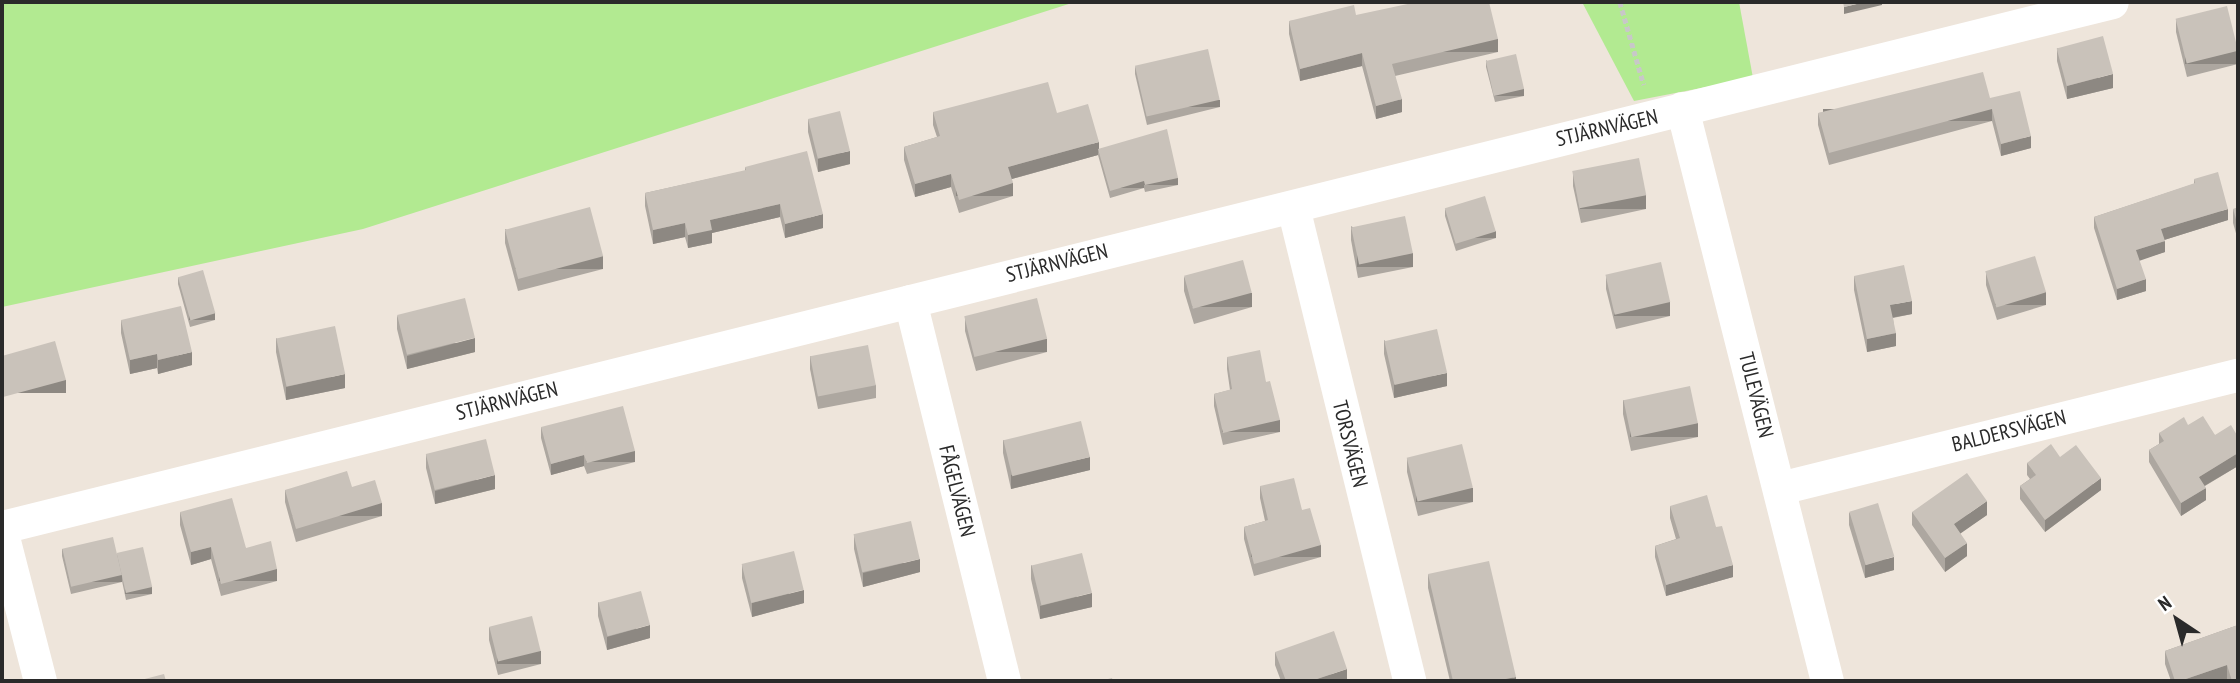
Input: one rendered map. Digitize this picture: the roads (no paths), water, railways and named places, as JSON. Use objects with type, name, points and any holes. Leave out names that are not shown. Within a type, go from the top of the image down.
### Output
[{"type":"street","name":"STJÄRNVÄGEN","points":[[2,527],[1219,222],[1293,207],[1457,163],[2112,2]]},
{"type":"street","name":"TULEVÄGEN","points":[[1667,113],[1780,488],[1827,681]]},
{"type":"street","name":"TORSVÄGEN","points":[[1293,207],[1409,681]]},
{"type":"street","name":"FÅGELVÄGEN","points":[[910,301],[1004,681]]},
{"type":"street","name":"BALDERSVÄGEN","points":[[1780,488],[2238,375]]},
{"type":"street","points":[[2,533],[40,681]]}]
